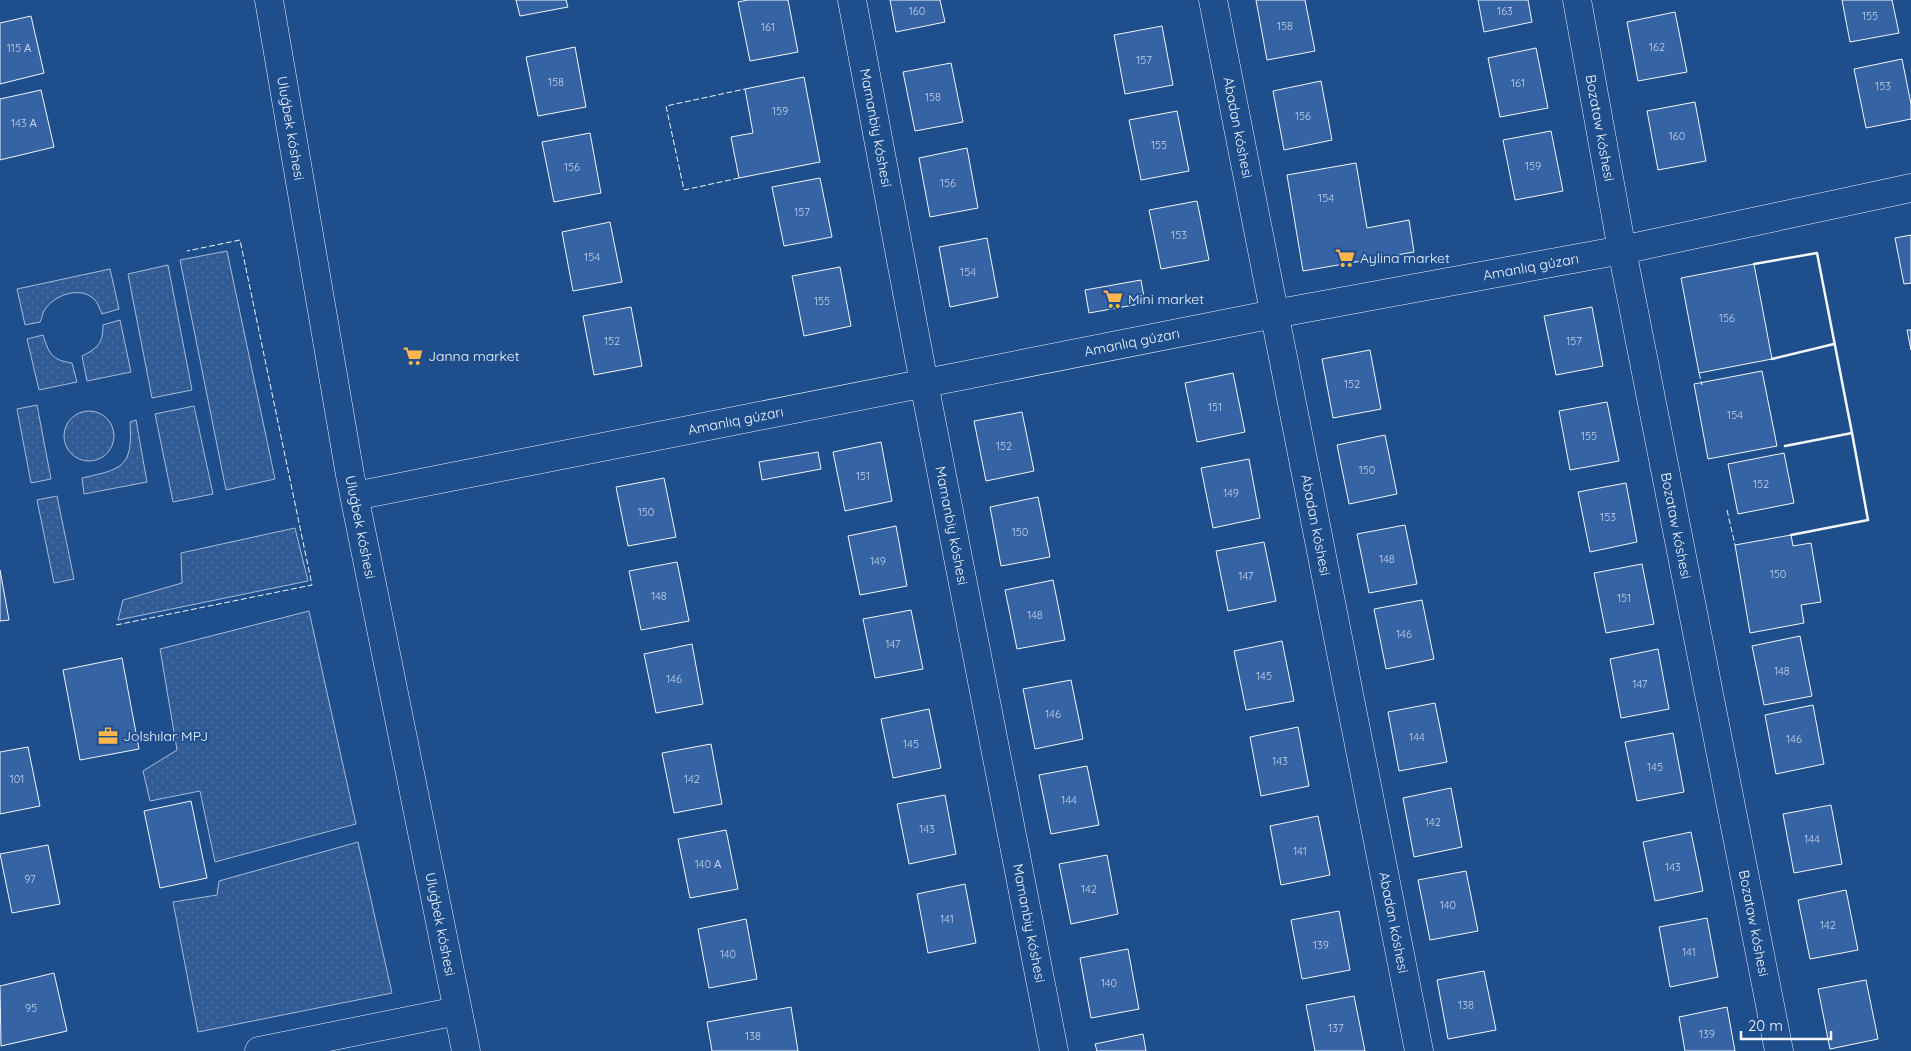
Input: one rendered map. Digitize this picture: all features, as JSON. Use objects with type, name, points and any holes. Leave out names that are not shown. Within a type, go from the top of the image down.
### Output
[{"type":"street","name":"Uluǵbek kóshesi","points":[[269,0],[355,496],[466,1051]]},
{"type":"street","name":"Mamanbiy kóshesi","points":[[852,0],[924,384],[1054,1051]]},
{"type":"street","name":"Abadan kóshesi","points":[[1213,0],[1419,1051]]},
{"type":"street","name":"Bozataw kóshesi","points":[[1577,0],[1622,250],[1778,1051]]},
{"type":"street","name":"Amanlıq gúzarı","points":[[355,496],[1274,314],[1622,250],[1911,188]]},
{"type":"street","points":[[259,1051],[457,1010]]},
{"type":"shaded area","points":[[227,251],[275,479],[226,490],[180,260]]},
{"type":"shaded area","points":[[168,265],[192,390],[152,398],[128,274]]},
{"type":"shaded area","points":[[110,269],[119,309],[102,314],[96,301],[89,296],[82,293],[68,294],[48,305],[43,312],[40,322],[25,325],[17,289]]},
{"type":"shaded area","points":[[120,320],[131,372],[87,381],[82,356],[96,347],[101,341],[103,325]]},
{"type":"shaded area","points":[[43,335],[49,351],[55,358],[72,363],[77,382],[39,390],[27,339]]},
{"type":"shaded area","points":[[37,405],[51,479],[31,483],[17,409]]},
{"type":"shaded area","points":[[194,406],[213,494],[173,502],[155,414]]},
{"type":"shaded area","points":[[84,411],[94,411],[107,418],[114,431],[114,441],[107,454],[94,461],[84,461],[75,457],[68,450],[64,441],[64,431],[68,422],[75,415]]},
{"type":"shaded area","points":[[136,420],[147,482],[84,494],[82,478],[107,472],[123,464],[130,448],[130,422]]},
{"type":"shaded area","points":[[57,496],[74,579],[54,583],[37,500]]},
{"type":"shaded area","points":[[295,528],[308,581],[118,620],[123,600],[182,583],[181,553]]},
{"type":"shaded area","points":[[309,611],[356,824],[215,862],[200,791],[150,801],[143,771],[177,750],[160,649]]},
{"type":"shaded area","points":[[358,842],[392,993],[198,1032],[173,902],[217,895],[219,881]]},
{"type":"building","points":[[516,0],[566,0],[568,7],[520,16]]},
{"type":"building","points":[[748,0],[788,0],[798,52],[750,61],[738,2]]},
{"type":"building","points":[[890,0],[940,0],[945,22],[896,32]]},
{"type":"building","points":[[1256,0],[1305,0],[1315,51],[1267,60]]},
{"type":"building","points":[[1478,0],[1528,0],[1532,22],[1484,32]]},
{"type":"building","points":[[1842,0],[1892,0],[1899,33],[1850,42]]},
{"type":"building","points":[[1675,12],[1687,72],[1638,81],[1627,22]]},
{"type":"building","points":[[31,16],[44,73],[0,84],[0,23]]},
{"type":"building","points":[[1162,26],[1173,85],[1125,94],[1114,35]]},
{"type":"building","points":[[575,47],[586,107],[538,116],[526,57]]},
{"type":"building","points":[[1536,48],[1548,108],[1500,117],[1488,58]]},
{"type":"building","points":[[1902,59],[1911,104],[1911,119],[1866,128],[1854,69]]},
{"type":"building","points":[[951,63],[963,122],[915,131],[903,72]]},
{"type":"building","points":[[804,77],[820,162],[739,178],[731,137],[753,133],[745,89]]},
{"type":"building","points":[[1321,81],[1332,140],[1284,150],[1273,91]]},
{"type":"building","points":[[41,90],[54,147],[0,160],[0,99]]},
{"type":"building","points":[[1695,102],[1706,161],[1658,170],[1647,111]]},
{"type":"building","points":[[1177,111],[1189,171],[1141,180],[1129,120]]},
{"type":"building","points":[[1551,131],[1563,191],[1515,200],[1503,140]]},
{"type":"building","points":[[590,133],[601,193],[554,202],[542,142]]},
{"type":"building","points":[[967,148],[978,208],[930,217],[919,158]]},
{"type":"building","points":[[1356,163],[1367,228],[1409,220],[1414,252],[1303,271],[1287,175]]},
{"type":"building","points":[[820,178],[832,237],[784,246],[772,187]]},
{"type":"building","points":[[1197,201],[1209,260],[1161,269],[1149,210]]},
{"type":"building","points":[[610,222],[622,282],[573,291],[562,232]]},
{"type":"building","points":[[1911,235],[1911,283],[1904,284],[1895,238]]},
{"type":"building","points":[[987,238],[998,297],[950,307],[939,247]]},
{"type":"building","points":[[1754,264],[1772,359],[1699,373],[1681,278]]},
{"type":"building","points":[[840,267],[851,326],[804,336],[792,276]]},
{"type":"building","points":[[1141,280],[1145,303],[1089,313],[1085,290]]},
{"type":"building","points":[[631,307],[642,366],[594,375],[583,316]]},
{"type":"building","points":[[1592,307],[1603,366],[1556,375],[1544,316]]},
{"type":"building","points":[[1907,330],[1911,330],[1911,350]]},
{"type":"building","points":[[1370,350],[1381,409],[1333,418],[1322,359]]},
{"type":"building","points":[[1762,371],[1777,446],[1708,459],[1694,384]]},
{"type":"building","points":[[1233,373],[1245,432],[1197,442],[1185,383]]},
{"type":"building","points":[[1607,402],[1619,461],[1570,470],[1559,411]]},
{"type":"building","points":[[1022,412],[1034,471],[986,481],[974,421]]},
{"type":"building","points":[[1385,435],[1397,494],[1349,504],[1337,445]]},
{"type":"building","points":[[881,442],[892,501],[845,511],[833,452]]},
{"type":"building","points":[[818,452],[821,469],[762,480],[759,462]]},
{"type":"building","points":[[1784,453],[1794,503],[1738,514],[1728,464]]},
{"type":"building","points":[[1249,459],[1260,518],[1213,528],[1201,468]]},
{"type":"building","points":[[664,478],[676,537],[628,546],[616,487]]},
{"type":"building","points":[[1626,483],[1637,542],[1590,552],[1578,492]]},
{"type":"building","points":[[1038,497],[1050,557],[1001,566],[990,507]]},
{"type":"building","points":[[1405,525],[1417,584],[1369,593],[1357,534]]},
{"type":"building","points":[[896,526],[907,586],[860,595],[848,536]]},
{"type":"building","points":[[1791,535],[1793,546],[1811,543],[1821,602],[1801,605],[1804,623],[1750,633],[1735,545]]},
{"type":"building","points":[[1264,542],[1276,601],[1228,611],[1216,551]]},
{"type":"building","points":[[677,562],[689,621],[641,630],[629,571]]},
{"type":"building","points":[[1642,564],[1654,624],[1606,633],[1594,573]]},
{"type":"building","points":[[0,570],[9,620],[0,621]]},
{"type":"building","points":[[1053,580],[1065,640],[1017,649],[1005,590]]},
{"type":"building","points":[[1422,600],[1434,659],[1386,669],[1374,609]]},
{"type":"building","points":[[911,610],[923,669],[875,678],[863,619]]},
{"type":"building","points":[[1800,636],[1812,696],[1764,705],[1752,646]]},
{"type":"building","points":[[1282,641],[1294,701],[1246,710],[1234,651]]},
{"type":"building","points":[[692,644],[703,704],[656,713],[644,654]]},
{"type":"building","points":[[1658,649],[1669,709],[1621,718],[1610,659]]},
{"type":"building","points":[[122,658],[139,749],[80,760],[63,670]]},
{"type":"building","points":[[1071,680],[1083,739],[1035,749],[1023,689]]},
{"type":"building","points":[[1435,703],[1447,762],[1399,771],[1388,712]]},
{"type":"building","points":[[1813,705],[1824,764],[1776,774],[1765,715]]},
{"type":"building","points":[[929,709],[941,768],[893,778],[881,719]]},
{"type":"building","points":[[1298,727],[1309,786],[1261,796],[1250,737]]},
{"type":"building","points":[[1673,733],[1684,792],[1637,801],[1625,742]]},
{"type":"building","points":[[711,744],[722,804],[674,813],[662,753]]},
{"type":"building","points":[[28,747],[40,806],[0,814],[0,752]]},
{"type":"building","points":[[1087,766],[1099,825],[1051,834],[1039,775]]},
{"type":"building","points":[[1451,788],[1462,847],[1414,857],[1403,798]]},
{"type":"building","points":[[945,795],[956,854],[909,864],[897,804]]},
{"type":"building","points":[[191,801],[207,878],[160,888],[144,811]]},
{"type":"building","points":[[1831,805],[1842,864],[1794,873],[1783,814]]},
{"type":"building","points":[[1318,816],[1330,875],[1281,885],[1270,826]]},
{"type":"building","points":[[726,830],[738,889],[690,898],[678,839]]},
{"type":"building","points":[[1691,832],[1703,891],[1655,901],[1643,842]]},
{"type":"building","points":[[48,845],[60,904],[12,913],[0,854]]},
{"type":"building","points":[[1107,855],[1118,914],[1071,924],[1059,864]]},
{"type":"building","points":[[1466,871],[1478,931],[1430,940],[1418,880]]},
{"type":"building","points":[[965,884],[976,943],[928,953],[917,894]]},
{"type":"building","points":[[1846,890],[1858,950],[1810,959],[1798,900]]},
{"type":"building","points":[[1339,911],[1350,970],[1302,979],[1291,920]]},
{"type":"building","points":[[1707,918],[1718,977],[1670,987],[1659,927]]},
{"type":"building","points":[[746,919],[757,979],[709,988],[698,929]]},
{"type":"building","points":[[1128,949],[1139,1009],[1091,1018],[1080,958]]},
{"type":"building","points":[[1484,971],[1496,1030],[1448,1039],[1437,980]]},
{"type":"building","points":[[54,973],[67,1031],[1,1046],[0,986]]},
{"type":"building","points":[[1866,980],[1878,1039],[1830,1049],[1818,989]]},
{"type":"building","points":[[1354,996],[1365,1051],[1315,1051],[1306,1005]]},
{"type":"building","points":[[791,1007],[798,1051],[712,1051],[707,1022]]},
{"type":"building","points":[[1727,1007],[1735,1051],[1685,1051],[1679,1017]]},
{"type":"building","points":[[1143,1034],[1146,1051],[1097,1051],[1095,1044]]},
{"type":"fence","points":[[739,178],[684,190],[666,106],[745,89]]},
{"type":"fence","points":[[116,625],[312,585],[240,240],[187,251]]},
{"type":"fence","points":[[1699,373],[1702,385]]},
{"type":"fence","points":[[1727,510],[1735,545]]},
{"type":"wall","points":[[1754,264],[1817,253],[1852,433],[1785,446]]},
{"type":"wall","points":[[1772,359],[1834,344]]},
{"type":"wall","points":[[1791,535],[1868,520],[1852,433]]},
{"type":"place","name":"Aylina market","points":[[1345,258]]},
{"type":"place","name":"Mini market","points":[[1113,299]]},
{"type":"place","name":"Janna market","points":[[413,356]]},
{"type":"place","name":"Jolshılar MPJ","points":[[108,736]]}]
